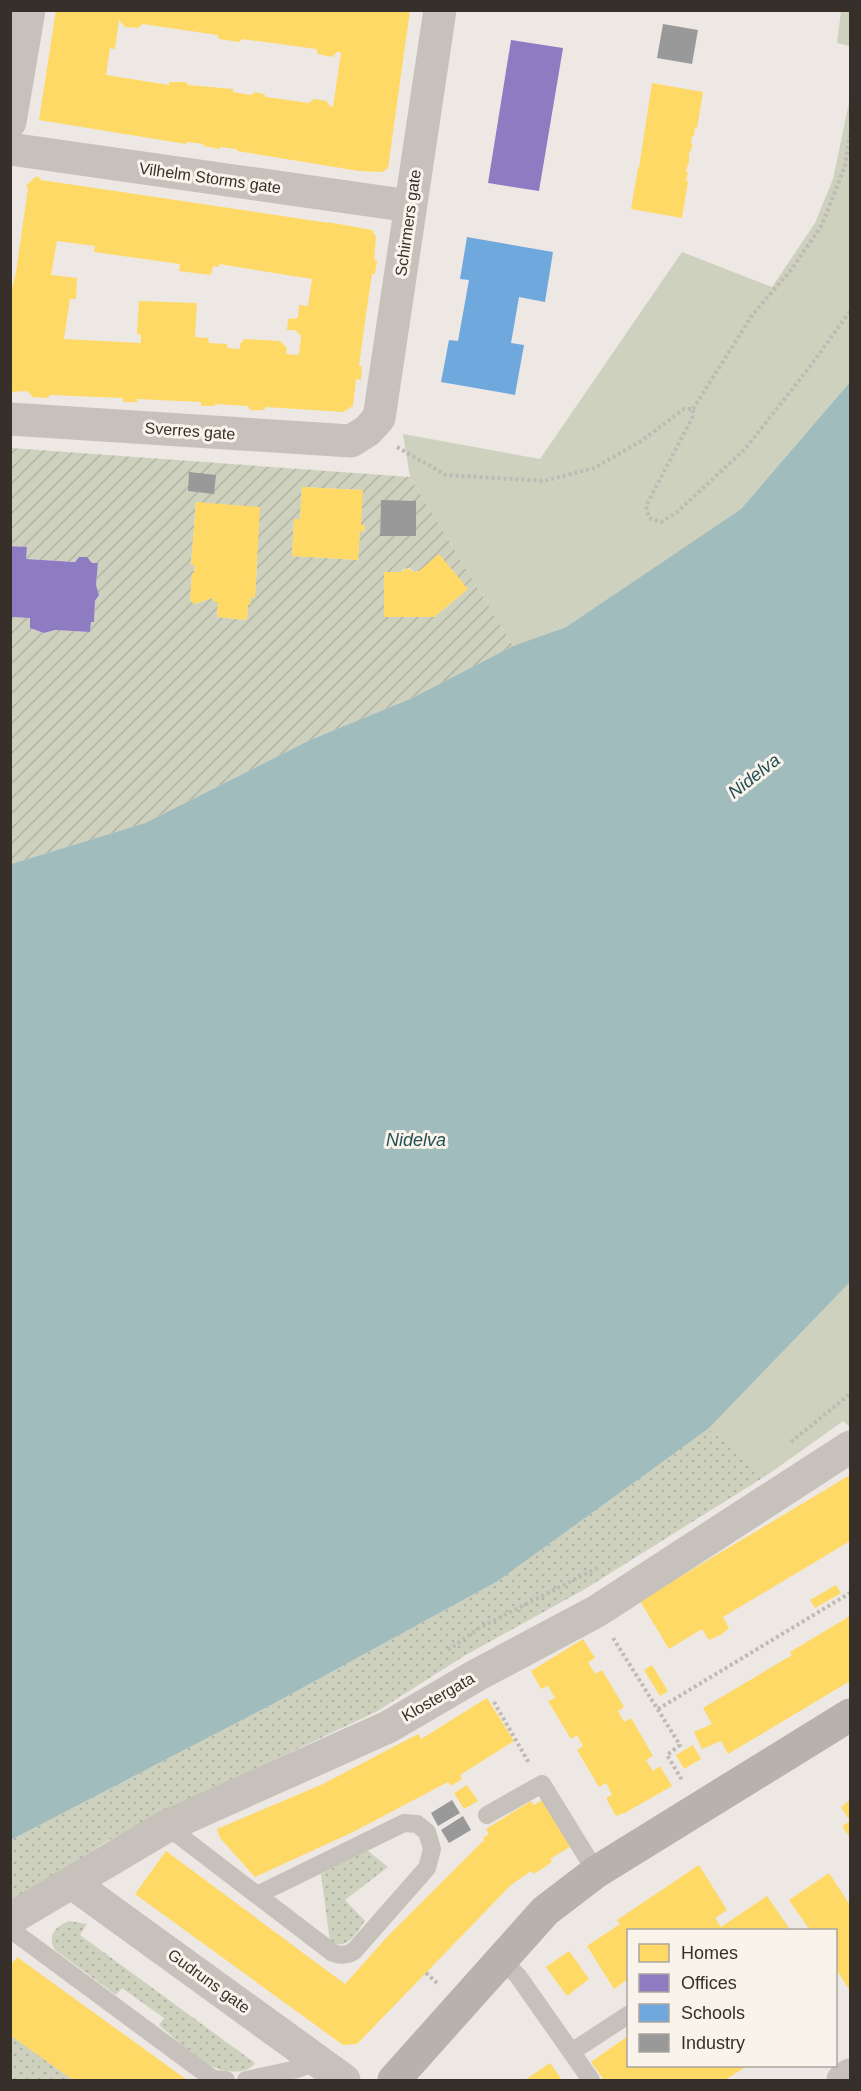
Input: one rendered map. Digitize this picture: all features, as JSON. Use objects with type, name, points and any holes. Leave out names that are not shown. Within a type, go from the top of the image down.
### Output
[{"type":"street","points":[[10,122],[28,10]]},
{"type":"street","name":"Schirmers gate","points":[[367,431],[379,418],[440,10]]},
{"type":"street","name":"Vilhelm Storms gate","points":[[10,149],[410,206]]},
{"type":"street","name":"Sverres gate","points":[[10,419],[351,441],[367,431]]},
{"type":"street","name":"Klostergata","points":[[10,1919],[167,1826],[388,1727],[477,1675],[597,1611],[850,1447]]},
{"type":"street","points":[[394,2080],[544,1911],[596,1872],[850,1715]]},
{"type":"street","name":"Gudruns gate","points":[[72,1883],[345,2080]]},
{"type":"street","points":[[843,2080],[850,2075]]},
{"type":"lane","points":[[487,1815],[542,1784],[596,1872]]},
{"type":"lane","points":[[167,1826],[257,1895],[333,1953],[338,1955],[350,1954],[354,1951],[427,1868],[432,1849],[427,1832],[417,1824],[405,1823],[257,1895]]},
{"type":"lane","points":[[10,1929],[213,2079],[226,2080]]},
{"type":"lane","points":[[501,1959],[518,1976],[573,2051],[591,2080]]},
{"type":"lane","points":[[573,2051],[627,2016]]},
{"type":"lane","points":[[246,2080],[297,2069],[319,2061]]},
{"type":"path","points":[[850,135],[845,166],[822,225],[791,270],[753,314],[693,409],[692,418],[646,506],[649,518],[661,522],[676,513],[745,449],[809,368],[850,311]]},
{"type":"path","points":[[367,431],[446,475],[544,481],[594,468],[641,441],[684,409],[693,409]]},
{"type":"path","points":[[782,1449],[801,1436],[850,1394]]},
{"type":"path","points":[[441,1656],[479,1628],[605,1564]]},
{"type":"path","points":[[658,1709],[850,1593]]},
{"type":"path","points":[[597,1611],[680,1745],[667,1755],[687,1787]]},
{"type":"path","points":[[477,1675],[542,1784]]},
{"type":"path","points":[[426,1973],[437,1983]]},
{"type":"green space","points":[[841,11],[850,11],[850,46],[837,43]]},
{"type":"green space","points":[[850,98],[850,382],[741,509],[566,627],[513,646],[410,477],[403,434],[540,459],[682,252],[772,287],[815,223],[833,179]]},
{"type":"green space","points":[[11,448],[410,477],[513,646],[410,699],[310,740],[145,823],[11,864],[10,617],[30,618],[30,628],[44,633],[55,630],[90,632],[91,622],[94,622],[95,601],[99,595],[96,585],[98,563],[92,563],[87,557],[79,557],[75,562],[26,559],[27,547],[11,546]],"holes":[[[302,487],[362,490],[361,525],[365,525],[364,531],[360,531],[358,560],[292,556],[294,520],[300,519]],[[381,501],[416,501],[416,536],[380,535]],[[196,502],[257,565],[255,597],[251,597],[250,605],[248,605],[247,620],[217,617],[218,602],[213,602],[213,598],[195,604],[190,600],[195,565],[191,565]],[[410,568],[414,572],[419,571],[468,589],[434,617],[385,617],[384,572],[401,572],[403,569]]]},
{"type":"green space","points":[[850,1282],[843,1421],[767,1475],[585,1589],[464,1656],[376,1712],[162,1813],[106,1842],[11,1903],[11,1840],[273,1704],[498,1581],[708,1429]]},
{"type":"green space","points":[[850,1282],[850,1427],[843,1421],[767,1475],[708,1429]]},
{"type":"green space","points":[[367,1850],[388,1867],[345,1900],[365,1921],[355,1935],[342,1944],[330,1942],[321,1874]]},
{"type":"green space","points":[[69,1921],[87,1924],[80,1935],[255,2063],[246,2070],[234,2072],[205,2063],[159,2025],[164,2018],[122,1988],[116,1995],[55,1950],[52,1936],[56,1929]]},
{"type":"green space","points":[[11,2035],[73,2080],[11,2080]]},
{"type":"water","name":"Nidelva","points":[[850,382],[850,1282],[708,1429],[498,1581],[273,1704],[11,1840],[11,864],[145,823],[310,740],[410,699],[513,646],[566,627],[741,509]]},
{"type":"building: Homes","points":[[56,10],[410,10],[388,168],[382,172],[359,171],[237,151],[237,149],[220,147],[220,149],[203,146],[204,144],[186,142],[186,144],[39,120]],"holes":[[[119,20],[125,27],[138,28],[143,24],[217,35],[219,39],[239,42],[242,39],[316,49],[318,54],[332,57],[337,52],[341,52],[333,107],[326,101],[314,99],[309,103],[266,97],[264,94],[255,92],[251,95],[233,92],[233,89],[188,85],[186,82],[169,82],[169,85],[106,75],[110,48],[115,49]]]},
{"type":"building: Homes","points":[[652,83],[703,92],[686,172],[688,173],[686,181],[688,181],[682,218],[631,209]]},
{"type":"building: Homes","points":[[37,176],[41,180],[372,230],[376,237],[374,259],[377,260],[375,274],[372,274],[359,366],[362,366],[361,380],[356,379],[353,406],[343,412],[266,407],[264,410],[250,410],[248,406],[215,404],[215,406],[201,406],[201,402],[137,399],[137,402],[123,402],[123,398],[50,395],[47,398],[32,397],[25,391],[10,392],[10,296],[16,272],[28,188],[26,185]],"holes":[[[57,241],[95,246],[94,252],[180,264],[179,271],[211,275],[213,266],[219,267],[219,264],[312,279],[308,306],[299,305],[298,318],[288,319],[287,330],[295,330],[301,336],[299,355],[286,354],[287,348],[280,341],[244,339],[240,344],[240,349],[227,348],[227,344],[209,343],[208,338],[195,337],[197,303],[139,301],[137,334],[141,335],[141,343],[64,339],[70,299],[76,299],[77,278],[51,275]]]},
{"type":"building: Homes","points":[[302,487],[363,490],[361,525],[365,525],[364,532],[360,531],[358,560],[292,556],[294,519],[300,519]]},
{"type":"building: Homes","points":[[196,502],[260,507],[255,598],[251,597],[250,605],[248,605],[247,620],[217,617],[218,602],[213,602],[213,598],[194,604],[190,600],[192,573],[194,573],[195,565],[191,565]]},
{"type":"building: Homes","points":[[439,554],[468,589],[434,617],[384,617],[384,572],[401,572],[407,568],[414,572],[419,571]]},
{"type":"building: Homes","points":[[850,1475],[850,1541],[723,1617],[729,1628],[722,1634],[709,1640],[702,1629],[669,1649],[640,1601]]},
{"type":"building: Homes","points":[[836,1585],[841,1593],[815,1608],[810,1600]]},
{"type":"building: Homes","points":[[850,1616],[850,1681],[728,1754],[721,1741],[702,1749],[694,1732],[712,1724],[703,1708],[792,1655],[790,1652]]},
{"type":"building: Homes","points":[[583,1639],[595,1658],[588,1662],[595,1674],[602,1670],[624,1707],[618,1711],[624,1722],[631,1718],[653,1756],[646,1760],[653,1771],[660,1766],[672,1786],[616,1816],[606,1798],[612,1795],[606,1783],[599,1787],[577,1750],[583,1746],[577,1735],[571,1739],[548,1701],[555,1698],[548,1686],[541,1689],[531,1671]]},
{"type":"building: Homes","points":[[652,1665],[668,1691],[660,1696],[644,1670]]},
{"type":"building: Homes","points":[[487,1698],[514,1741],[460,1775],[462,1779],[451,1786],[448,1782],[351,1833],[255,1877],[220,1838],[217,1829],[323,1784],[418,1734],[421,1739]]},
{"type":"building: Homes","points":[[693,1745],[701,1759],[684,1769],[676,1755]]},
{"type":"building: Homes","points":[[467,1785],[478,1801],[464,1809],[454,1793]]},
{"type":"building: Homes","points":[[544,1799],[573,1845],[550,1859],[552,1862],[534,1874],[531,1871],[511,1885],[357,2044],[343,2045],[135,1894],[166,1851],[345,1984],[387,1937],[483,1841],[485,1842],[483,1838],[489,1834],[486,1829],[531,1801],[534,1805]]},
{"type":"building: Homes","points":[[850,1800],[850,1821],[841,1807]]},
{"type":"building: Homes","points":[[850,1821],[850,1838],[842,1826]]},
{"type":"building: Homes","points":[[699,1865],[727,1910],[715,1918],[721,1927],[767,1896],[789,1928],[627,1929],[627,1980],[614,1989],[587,1946],[620,1924],[617,1920]]},
{"type":"building: Homes","points":[[829,1873],[850,1905],[850,1991],[837,1971],[837,1929],[809,1929],[789,1900]]},
{"type":"building: Homes","points":[[569,1951],[589,1979],[567,1996],[546,1967]]},
{"type":"building: Homes","points":[[17,1957],[187,2080],[73,2080],[10,2035],[10,1966]]},
{"type":"building: Homes","points":[[627,2037],[627,2067],[745,2067],[725,2080],[604,2080],[591,2062]]},
{"type":"building: Homes","points":[[550,2063],[562,2080],[525,2080]]},
{"type":"building: Offices","points":[[511,40],[563,48],[539,191],[488,183]]},
{"type":"building: Offices","points":[[10,546],[27,547],[26,559],[75,562],[79,557],[87,557],[92,563],[98,563],[96,585],[99,595],[95,601],[94,622],[91,622],[90,632],[55,630],[44,633],[30,628],[30,618],[10,617]]},
{"type":"building: Schools","points":[[467,237],[553,252],[545,302],[519,297],[511,343],[524,345],[515,395],[441,382],[449,340],[458,341],[469,280],[460,279]]},
{"type":"building: Industry","points":[[663,24],[698,30],[692,64],[657,58]]},
{"type":"building: Industry","points":[[189,472],[216,475],[214,494],[188,491]]},
{"type":"building: Industry","points":[[381,500],[416,501],[416,536],[380,536]]},
{"type":"building: Industry","points":[[452,1800],[460,1813],[438,1826],[431,1813]]},
{"type":"building: Industry","points":[[463,1816],[471,1830],[449,1843],[441,1830]]}]
